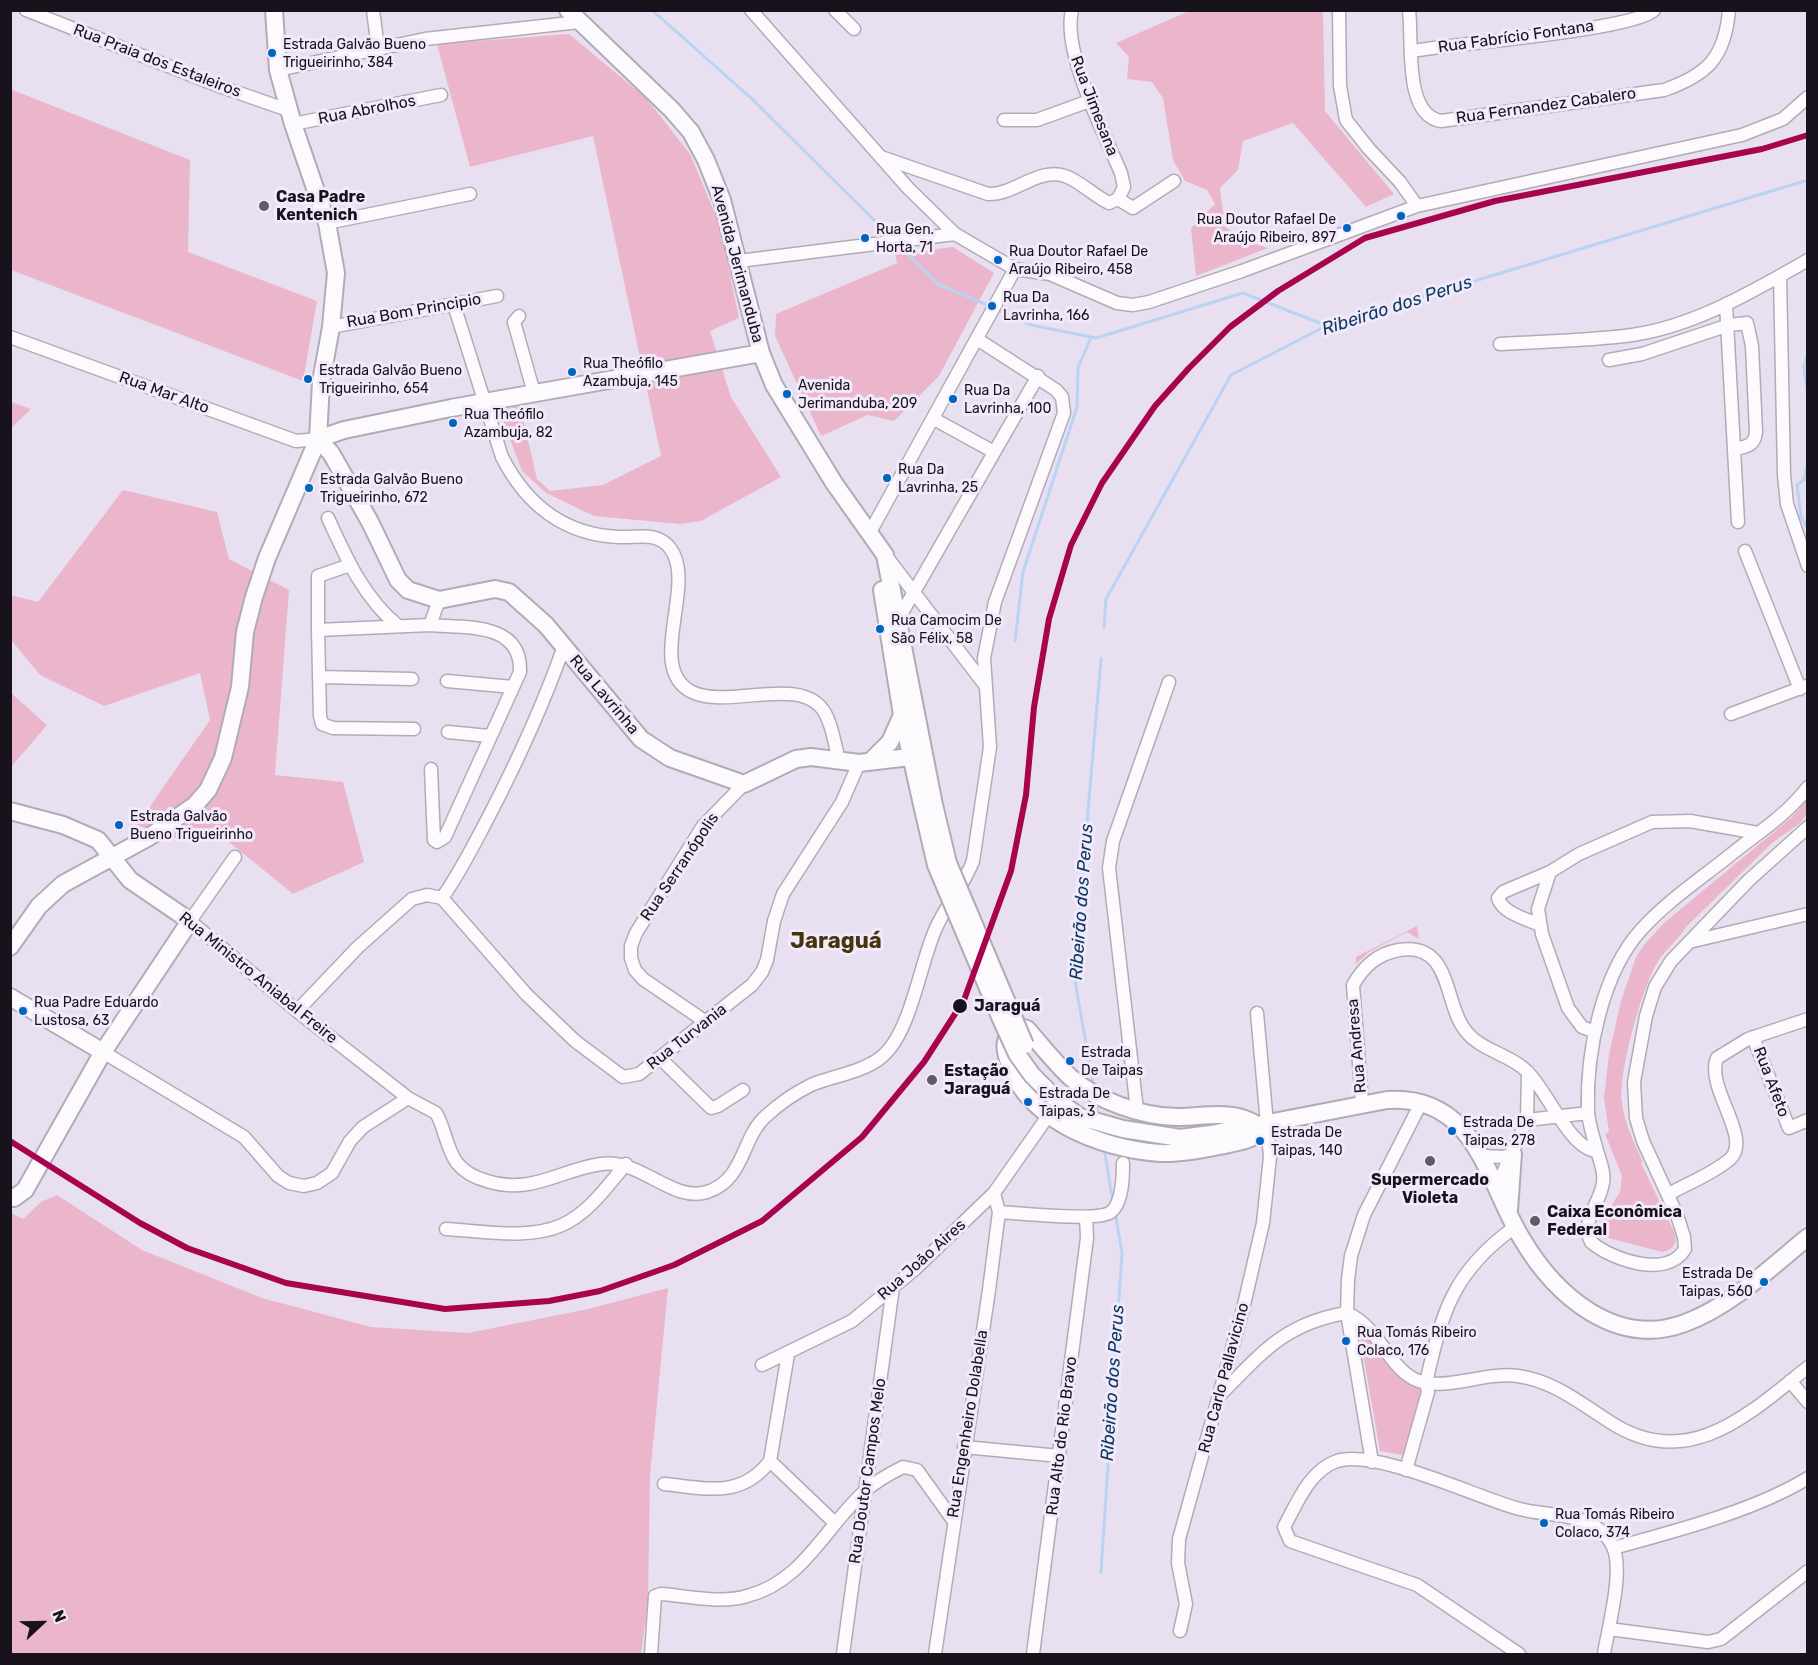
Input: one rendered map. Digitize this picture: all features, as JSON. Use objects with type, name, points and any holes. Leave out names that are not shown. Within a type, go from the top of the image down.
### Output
[{"type":"main road","points":[[10,947],[51,893],[75,876],[149,837],[195,806],[208,790],[223,758],[240,687],[245,632],[254,597],[267,558],[318,439],[321,382],[332,327],[336,273],[327,223],[290,117],[278,70],[274,10]]},
{"type":"main road","name":"Avenida Jerimanduba","points":[[574,16],[672,110],[691,132],[706,160],[722,200],[740,261],[761,353],[787,409],[871,538],[885,555]]},
{"type":"main road","points":[[318,439],[344,430],[484,402],[761,353]]},
{"type":"main road","points":[[318,439],[331,453],[370,522],[398,580],[418,596],[439,600]]},
{"type":"main road","points":[[871,538],[910,757],[928,807]]},
{"type":"main road","points":[[885,555],[899,618],[936,865],[1017,1054],[1032,1075],[1064,1099],[1080,1117],[1123,1129],[1180,1138],[1362,1103],[1400,1099],[1421,1102],[1434,1107],[1454,1122],[1483,1156],[1515,1227],[1539,1264],[1568,1296],[1596,1316],[1635,1330],[1645,1331],[1681,1324],[1725,1303],[1808,1237]]},
{"type":"main road","name":"Rua Lavrinha","points":[[439,600],[495,589],[509,592],[530,609],[564,646],[612,707],[641,739],[670,758],[744,784]]},
{"type":"main road","points":[[865,762],[890,742],[902,715]]},
{"type":"main road","name":"Rua Serranópolis","points":[[744,784],[796,759],[811,757],[865,762],[910,757]]},
{"type":"main road","name":"Rua Ministro Aniabal Freire","points":[[10,811],[63,825],[98,840],[130,880],[190,921]]},
{"type":"main road","points":[[10,1197],[14,1198],[25,1190],[103,1052],[190,921]]},
{"type":"main road","points":[[10,997],[103,1052]]},
{"type":"main road","points":[[1020,1027],[1027,1029],[1071,1077],[1093,1094],[1137,1110],[1175,1117],[1236,1115],[1262,1124],[1258,1134],[1233,1143],[1204,1149],[1160,1153],[1127,1148],[1048,1116],[1023,1092],[1010,1067],[1005,1046],[1006,1039],[1020,1027]]},
{"type":"main road","points":[[1509,1211],[1513,1154]]},
{"type":"street","name":"Rua Praia dos Estaleiros","points":[[26,10],[49,15],[290,117]]},
{"type":"street","points":[[373,10],[378,48]]},
{"type":"street","points":[[751,10],[880,156],[955,234],[1015,269],[1050,274],[1117,303],[1133,305],[1149,303],[1242,271],[1417,206],[1742,135],[1783,119],[1808,97]]},
{"type":"street","points":[[835,10],[854,29]]},
{"type":"street","name":"Rua Jimesana","points":[[1072,10],[1071,43],[1120,173],[1124,187],[1118,199]]},
{"type":"street","points":[[1339,10],[1340,86],[1346,120],[1369,150],[1400,182],[1417,206]]},
{"type":"street","name":"Rua Fernandez Cabalero","points":[[1409,10],[1414,89],[1425,114],[1431,119],[1441,121],[1664,90],[1690,81],[1705,72],[1716,57],[1725,39],[1730,10]]},
{"type":"street","name":"Rua Fabrício Fontana","points":[[1412,51],[1586,28],[1646,17],[1654,10]]},
{"type":"street","points":[[278,70],[425,39],[574,16]]},
{"type":"street","name":"Rua Abrolhos","points":[[290,117],[441,95]]},
{"type":"street","points":[[1004,120],[1037,120],[1092,100]]},
{"type":"street","points":[[880,156],[988,194],[1001,193],[1042,175],[1055,173],[1067,176],[1109,203],[1118,199],[1133,208],[1174,181]]},
{"type":"street","points":[[327,223],[470,195]]},
{"type":"street","points":[[740,261],[955,234]]},
{"type":"street","points":[[1500,344],[1633,335],[1661,329],[1726,304],[1808,260]]},
{"type":"street","points":[[871,538],[1015,269]]},
{"type":"street","points":[[1780,276],[1784,475],[1787,504],[1808,566]]},
{"type":"street","name":"Rua Bom Principio","points":[[332,327],[497,296]]},
{"type":"street","points":[[1726,304],[1729,325],[1738,522]]},
{"type":"street","points":[[454,305],[502,457],[513,478],[542,511],[581,529],[617,537],[656,537],[671,549],[679,574],[671,658],[676,677],[683,685],[705,696],[790,694],[812,700],[825,713],[829,722],[839,761]]},
{"type":"street","points":[[519,316],[514,322],[534,393]]},
{"type":"street","points":[[1609,360],[1690,342],[1729,325],[1742,322],[1750,327],[1755,440],[1752,444],[1734,448]]},
{"type":"street","name":"Rua Mar Alto","points":[[10,337],[296,441],[318,439]]},
{"type":"street","points":[[446,1229],[515,1233],[540,1231],[562,1225],[589,1206],[626,1164],[684,1192],[694,1194],[712,1190],[726,1182],[738,1168],[755,1130],[766,1116],[797,1093],[865,1066],[890,1049],[907,1016],[918,976],[937,926],[973,861],[990,747],[984,658],[995,602],[1065,413],[1062,397],[1038,376],[977,339]]},
{"type":"street","points":[[899,618],[1038,376]]},
{"type":"street","points":[[934,419],[994,452]]},
{"type":"street","points":[[328,518],[350,565],[379,608],[397,625]]},
{"type":"street","points":[[1731,714],[1804,687],[1745,551]]},
{"type":"street","points":[[885,555],[986,685]]},
{"type":"street","points":[[350,565],[318,576],[322,724],[326,727],[414,729]]},
{"type":"street","points":[[430,625],[439,600]]},
{"type":"street","points":[[318,630],[397,625],[492,630],[501,635],[516,650],[520,660],[520,672],[445,837],[437,842],[434,840],[432,826],[430,769]]},
{"type":"street","points":[[297,1011],[358,947],[412,899],[427,895],[442,898],[456,879],[519,758],[545,701],[564,646]]},
{"type":"street","points":[[319,677],[412,679]]},
{"type":"street","points":[[447,681],[513,687]]},
{"type":"street","points":[[1137,1110],[1109,868],[1113,841],[1169,682]]},
{"type":"street","points":[[448,732],[489,736]]},
{"type":"street","name":"Rua Turvania","points":[[442,898],[526,994],[575,1041],[614,1071],[631,1077],[660,1058],[706,1022],[752,985],[762,972],[783,894],[865,762]]},
{"type":"street","name":"Rua Serranópolis","points":[[706,1022],[643,979],[635,970],[631,946],[658,896],[703,826],[744,784]]},
{"type":"street","points":[[1808,788],[1794,805],[1661,909],[1641,930],[1617,965],[1595,1032],[1588,1113],[1603,1184],[1587,1230],[1595,1246],[1638,1263],[1660,1265],[1674,1261],[1685,1249],[1684,1237],[1669,1194],[1644,1144],[1636,1118],[1634,1082],[1646,1016],[1655,987],[1666,968],[1749,880],[1808,826]]},
{"type":"street","points":[[1540,925],[1501,905],[1498,898],[1503,892],[1550,872],[1589,849],[1652,822],[1690,820],[1758,833]]},
{"type":"street","points":[[190,921],[235,857]]},
{"type":"street","points":[[1550,872],[1540,901],[1540,925],[1568,1008],[1582,1026],[1595,1032]]},
{"type":"street","points":[[1689,943],[1808,914]]},
{"type":"street","name":"Rua Ministro Aniabal Freire","points":[[190,921],[297,1011],[408,1098],[436,1113],[452,1152],[466,1172],[500,1185],[520,1187],[595,1164],[626,1164]]},
{"type":"street","name":"Rua Andresa","points":[[1362,1103],[1353,985],[1360,974],[1379,956],[1405,949],[1422,952],[1442,970],[1455,1012],[1465,1031],[1484,1047],[1528,1072],[1583,1146],[1597,1150]]},
{"type":"street","name":"Rua Carlo Pallavicino","points":[[1180,1631],[1186,1604],[1178,1563],[1179,1539],[1219,1396],[1263,1223],[1270,1171],[1262,1124],[1257,1013]]},
{"type":"street","points":[[1669,1194],[1722,1164],[1736,1152],[1737,1141],[1716,1084],[1715,1063],[1717,1058],[1732,1047],[1753,1037],[1808,1018]]},
{"type":"street","name":"Rua Afeto","points":[[1753,1037],[1789,1128],[1808,1120]]},
{"type":"street","points":[[103,1052],[244,1137],[259,1150],[278,1176],[289,1183],[304,1186],[316,1183],[332,1173],[350,1142],[363,1127],[408,1098]]},
{"type":"street","points":[[660,1058],[711,1108],[718,1107],[743,1090]]},
{"type":"street","points":[[1497,1186],[1527,1120],[1528,1072]]},
{"type":"street","points":[[1372,1462],[1347,1313],[1348,1280],[1358,1231],[1421,1102]]},
{"type":"street","points":[[1527,1120],[1588,1113]]},
{"type":"street","name":"Rua João Aires","points":[[762,1365],[852,1321],[893,1287],[994,1193],[1048,1116]]},
{"type":"street","points":[[1483,1156],[1504,1157],[1513,1154]]},
{"type":"street","points":[[999,1212],[1086,1217],[1112,1211],[1124,1177],[1123,1163]]},
{"type":"street","name":"Rua Engenheiro Dolabella","points":[[935,1654],[999,1212],[994,1193]]},
{"type":"street","name":"Rua Alto do Rio Bravo","points":[[1033,1654],[1087,1238],[1086,1217]]},
{"type":"street","points":[[1406,1470],[1428,1392],[1426,1383],[1444,1311],[1451,1296],[1476,1261],[1491,1244],[1515,1227]]},
{"type":"street","name":"Rua Doutor Campos Melo","points":[[843,1654],[893,1287]]},
{"type":"street","points":[[1219,1396],[1277,1339],[1305,1325],[1347,1313],[1367,1324],[1407,1373],[1426,1383],[1440,1384],[1499,1374],[1532,1379],[1566,1392],[1620,1428],[1637,1436],[1674,1440],[1708,1436],[1724,1430],[1808,1367]]},
{"type":"street","points":[[664,1484],[729,1489],[754,1478],[770,1461],[788,1354]]},
{"type":"street","points":[[1791,1381],[1808,1402]]},
{"type":"street","points":[[964,1447],[1060,1456]]},
{"type":"street","points":[[1515,1653],[1417,1585],[1297,1545],[1286,1537],[1284,1527],[1320,1469],[1340,1460],[1372,1462],[1406,1470],[1516,1509],[1589,1523],[1599,1529],[1614,1548],[1616,1574],[1604,1654]]},
{"type":"street","points":[[770,1461],[835,1523]]},
{"type":"street","points":[[651,1654],[652,1601],[655,1596],[661,1594],[715,1599],[746,1597],[759,1592],[787,1577],[798,1568],[866,1490],[903,1467],[914,1467],[953,1520]]},
{"type":"street","points":[[1614,1548],[1675,1531],[1729,1512],[1776,1494],[1808,1478]]},
{"type":"street","points":[[1609,1629],[1697,1642],[1715,1641],[1726,1635],[1808,1571]]},
{"type":"shaded area","points":[[1189,11],[1323,11],[1325,111],[1394,194],[1366,207],[1293,123],[1243,141],[1238,170],[1220,188],[1225,227],[1244,240],[1268,248],[1196,276],[1191,228],[1215,204],[1207,190],[1185,181],[1173,160],[1163,98],[1152,82],[1127,79],[1129,57],[1116,43]]},
{"type":"shaded area","points":[[569,34],[646,98],[690,154],[719,223],[739,318],[710,331],[731,397],[781,477],[701,521],[680,524],[594,516],[546,493],[522,471],[499,410],[520,406],[537,479],[550,491],[603,485],[661,456],[593,136],[470,167],[437,44]]},
{"type":"shaded area","points":[[10,89],[190,160],[188,252],[317,301],[303,381],[11,270]]},
{"type":"shaded area","points":[[953,247],[994,273],[939,376],[894,421],[868,415],[821,436],[775,336],[776,314],[897,263],[895,254]]},
{"type":"shaded area","points":[[10,402],[31,409],[11,428]]},
{"type":"shaded area","points":[[123,490],[217,512],[229,559],[289,590],[275,775],[343,782],[364,862],[293,894],[213,829],[174,838],[137,825],[210,720],[200,673],[104,706],[40,675],[11,640],[10,595],[38,602]]},
{"type":"shaded area","points":[[11,693],[47,725],[11,767]]},
{"type":"shaded area","points":[[1807,800],[1807,814],[1800,823],[1772,843],[1686,927],[1660,958],[1651,975],[1638,1010],[1627,1052],[1622,1102],[1627,1125],[1643,1162],[1641,1163],[1675,1234],[1676,1241],[1671,1249],[1662,1252],[1605,1237],[1597,1228],[1620,1192],[1622,1176],[1605,1134],[1609,1132],[1604,1098],[1609,1054],[1621,1001],[1636,957],[1664,923],[1792,817]]},
{"type":"shaded area","points":[[1417,926],[1419,939],[1407,932],[1369,952],[1356,964],[1356,957]]},
{"type":"shaded area","points":[[57,1195],[142,1250],[262,1298],[371,1327],[468,1333],[588,1309],[668,1288],[650,1476],[648,1601],[641,1654],[11,1654],[11,1213],[23,1219],[41,1202]]},
{"type":"shaded area","points":[[1364,1328],[1424,1389],[1408,1456],[1380,1451],[1359,1331]]},
{"type":"waterway","points":[[652,10],[751,98],[892,238]]},
{"type":"waterway","name":"Ribeirão dos Perus","points":[[1104,627],[1106,599],[1231,375],[1326,326],[1808,180]]},
{"type":"waterway","points":[[899,245],[938,284],[992,307]]},
{"type":"waterway","points":[[998,310],[1031,325],[1096,338],[1243,293],[1325,325]]},
{"type":"waterway","points":[[1015,641],[1023,572],[1077,407],[1078,368],[1091,337]]},
{"type":"waterway","points":[[1808,351],[1804,367],[1808,396]]},
{"type":"waterway","points":[[1808,461],[1804,480],[1797,485],[1801,517],[1808,529]]},
{"type":"waterway","name":"Ribeirão dos Perus","points":[[1093,1084],[1074,975],[1101,659]]},
{"type":"waterway","name":"Ribeirão dos Perus","points":[[1096,1103],[1098,1117]]},
{"type":"waterway","name":"Ribeirão dos Perus","points":[[1104,1147],[1113,1203]]},
{"type":"waterway","name":"Ribeirão dos Perus","points":[[1101,1572],[1122,1253],[1115,1212]]},
{"type":"transit line","points":[[10,1141],[140,1223],[187,1248],[286,1283],[445,1309],[549,1301],[600,1291],[674,1265],[762,1221],[862,1137],[924,1062],[964,1000],[1011,871],[1026,795],[1034,707],[1049,619],[1071,545],[1102,483],[1155,406],[1189,368],[1230,327],[1278,291],[1365,238],[1495,201],[1762,149],[1808,135]]},
{"type":"place","name":"Estrada Galvão Bueno Trigueirinho, 384","points":[[272,53]]},
{"type":"place","name":"Casa Padre Kentenich","points":[[264,206]]},
{"type":"place","name":"Rua Doutor Rafael De Araújo Ribeiro, 897","points":[[1347,228]]},
{"type":"place","name":"Rua Gen. Horta, 71","points":[[865,238]]},
{"type":"place","name":"Rua Doutor Rafael De Araújo Ribeiro, 458","points":[[998,260]]},
{"type":"place","name":"Rua Da Lavrinha, 166","points":[[992,306]]},
{"type":"place","name":"Rua Theófilo Azambuja, 145","points":[[572,372]]},
{"type":"place","name":"Estrada Galvão Bueno Trigueirinho, 654","points":[[308,379]]},
{"type":"place","name":"Avenida Jerimanduba, 209","points":[[787,394]]},
{"type":"place","name":"Rua Da Lavrinha, 100","points":[[953,399]]},
{"type":"place","name":"Rua Theófilo Azambuja, 82","points":[[453,423]]},
{"type":"place","name":"Rua Da Lavrinha, 25","points":[[887,478]]},
{"type":"place","name":"Estrada Galvão Bueno Trigueirinho, 672","points":[[309,488]]},
{"type":"place","name":"Rua Camocim De São Félix, 58","points":[[880,629]]},
{"type":"place","name":"Estrada Galvão Bueno Trigueirinho","points":[[119,825]]},
{"type":"place","name":"Jaraguá","points":[[960,1006]]},
{"type":"place","name":"Rua Padre Eduardo Lustosa, 63","points":[[23,1011]]},
{"type":"place","name":"Estrada De Taipas","points":[[1070,1061]]},
{"type":"place","name":"Estação Jaraguá","points":[[932,1080]]},
{"type":"place","name":"Estrada De Taipas, 3","points":[[1028,1102]]},
{"type":"place","name":"Estrada De Taipas, 278","points":[[1452,1131]]},
{"type":"place","name":"Estrada De Taipas, 140","points":[[1260,1141]]},
{"type":"place","name":"Supermercado Violeta","points":[[1430,1161]]},
{"type":"place","name":"Caixa Econômica Federal","points":[[1535,1221]]},
{"type":"place","name":"Estrada De Taipas, 560","points":[[1764,1282]]},
{"type":"place","name":"Rua Tomás Ribeiro Colaco, 176","points":[[1346,1341]]},
{"type":"place","name":"Rua Tomás Ribeiro Colaco, 374","points":[[1544,1523]]},
{"type":"district","name":"Jaraguá","points":[[836,942]]}]
